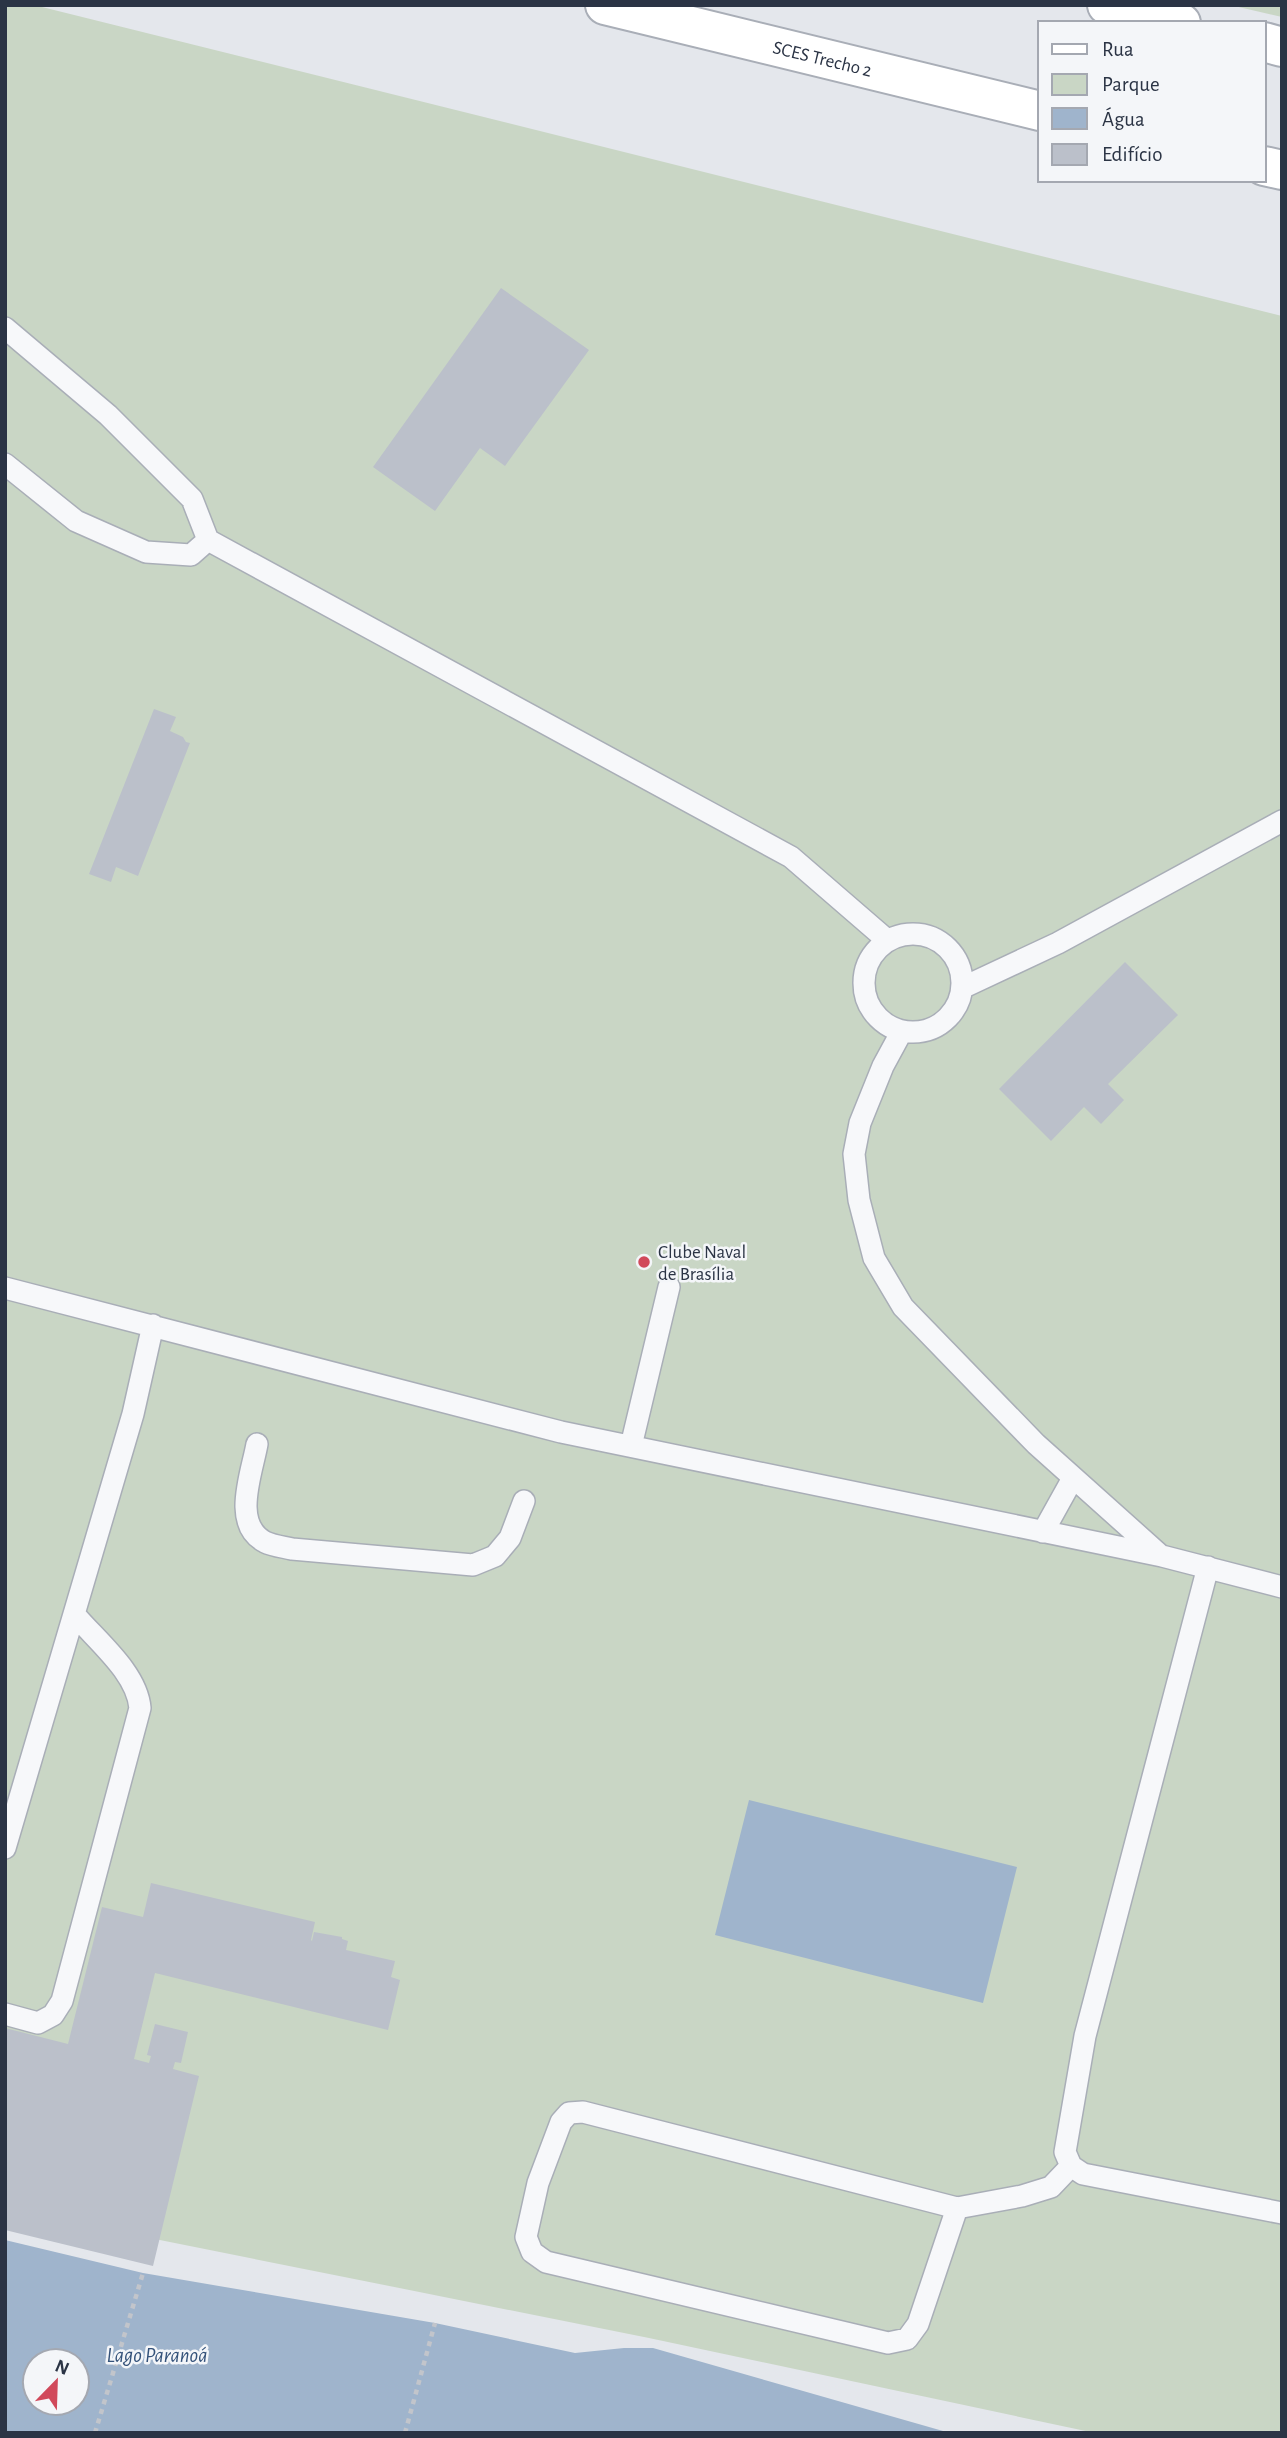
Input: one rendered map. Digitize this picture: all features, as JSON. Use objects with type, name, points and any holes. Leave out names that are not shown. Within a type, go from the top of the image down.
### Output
[{"type":"main road","name":"SCES Trecho 2","points":[[605,5],[1038,111]]},
{"type":"main road","points":[[1107,5],[1173,21]]},
{"type":"lane","points":[[5,328],[108,415],[192,499],[208,540],[791,857],[887,940]]},
{"type":"lane","points":[[5,464],[76,521],[146,552],[191,555],[208,540]]},
{"type":"lane","points":[[962,988],[1058,943],[1282,821]]},
{"type":"lane","points":[[908,933],[930,936],[948,948],[960,966],[962,988],[956,1008],[942,1023],[923,1031],[902,1031],[881,1020],[867,1002],[863,979],[871,957],[887,940],[908,933]]},
{"type":"lane","points":[[902,1031],[883,1066],[860,1123],[854,1154],[859,1200],[874,1258],[903,1307],[1037,1444],[1162,1556]]},
{"type":"lane","points":[[5,1287],[561,1432],[1162,1556],[1282,1587]]},
{"type":"lane","points":[[631,1446],[669,1287]]},
{"type":"lane","points":[[5,1848],[133,1414],[153,1325]]},
{"type":"lane","points":[[257,1444],[244,1513],[251,1530],[265,1542],[292,1549],[473,1565],[495,1556],[510,1538],[524,1501]]},
{"type":"lane","points":[[1043,1532],[1073,1478]]},
{"type":"lane","points":[[1208,1567],[1085,2036],[1065,2152],[1070,2166],[1083,2174],[1282,2213]]},
{"type":"lane","points":[[5,2014],[37,2023],[54,2015],[62,2001],[140,1709],[139,1693],[130,1678],[75,1615]]},
{"type":"lane","points":[[957,2208],[918,2324],[906,2339],[888,2343],[546,2262],[532,2252],[526,2237],[538,2183],[561,2122],[569,2113],[583,2112],[957,2208],[1022,2196],[1051,2187],[1070,2166]]},
{"type":"path","points":[[95,2433],[143,2273]]},
{"type":"path","points":[[405,2433],[435,2323]]},
{"type":"green space","name":"Clube Naval de Brasília","points":[[5,5],[34,5],[1282,316],[1282,2433],[1095,2433],[649,2338],[5,2209]]},
{"type":"green space","points":[[1230,5],[1282,5],[1282,17]]},
{"type":"water","points":[[749,1800],[1017,1867],[983,2003],[715,1935]]},
{"type":"water","name":"Lago Paranoá","points":[[5,2240],[143,2273],[435,2323],[575,2353],[653,2348],[950,2433],[5,2433]]},
{"type":"building","points":[[501,288],[589,350],[505,466],[480,448],[435,511],[373,467]]},
{"type":"building","points":[[154,709],[176,717],[170,731],[190,743],[138,876],[116,867],[111,882],[89,874]]},
{"type":"building","points":[[1125,962],[1178,1015],[1108,1084],[1124,1100],[1101,1124],[1084,1107],[1051,1141],[999,1089]]},
{"type":"building","points":[[151,1883],[315,1922],[312,1941],[314,1932],[342,1937],[348,1941],[346,1950],[395,1961],[391,1977],[400,1980],[388,2030],[155,1973],[134,2059],[149,2063],[151,2056],[147,2055],[155,2024],[188,2032],[181,2063],[175,2062],[173,2069],[199,2076],[153,2266],[5,2230],[5,2028],[68,2044],[102,1907],[143,1917]]},
{"type":"place","name":"Clube Naval de Brasília","points":[[644,1262]]}]
